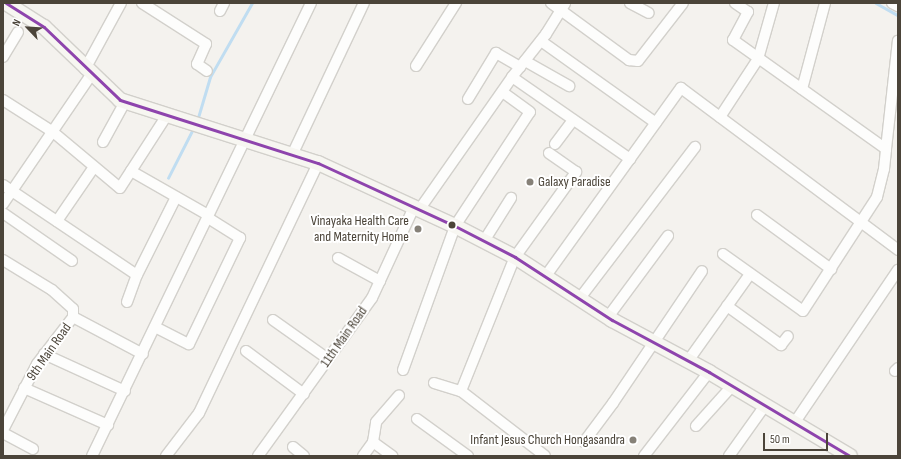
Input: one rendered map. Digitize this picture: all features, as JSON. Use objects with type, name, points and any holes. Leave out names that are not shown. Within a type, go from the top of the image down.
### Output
[{"type":"main road","points":[[6,3],[44,27],[88,72],[126,102],[318,163],[455,226],[515,257],[608,317],[709,372],[764,407],[795,422],[850,456]]},
{"type":"street","points":[[3,204],[53,132],[88,72],[122,3]]},
{"type":"street","points":[[142,3],[206,44],[197,64],[207,71]]},
{"type":"street","points":[[92,456],[143,354],[243,139],[311,3]]},
{"type":"street","points":[[292,154],[364,3]]},
{"type":"street","points":[[416,66],[456,3]]},
{"type":"street","points":[[550,3],[563,7],[629,60],[638,61],[683,3]]},
{"type":"street","points":[[630,3],[649,13]]},
{"type":"street","points":[[735,3],[748,12],[733,40],[886,149]]},
{"type":"street","points":[[720,117],[758,58],[774,3]]},
{"type":"street","points":[[802,90],[825,3]]},
{"type":"street","points":[[892,3],[898,6]]},
{"type":"street","name":"11th Main Road","points":[[258,456],[372,298],[417,208],[512,77],[541,41],[563,7]]},
{"type":"street","points":[[3,57],[6,44],[18,32]]},
{"type":"street","points":[[541,41],[656,124]]},
{"type":"street","points":[[723,254],[803,311],[877,197],[884,169],[898,41]]},
{"type":"street","points":[[468,99],[496,53],[569,86]]},
{"type":"street","points":[[512,77],[630,159]]},
{"type":"street","points":[[545,277],[681,88],[898,250]]},
{"type":"street","points":[[402,370],[455,226],[530,112],[502,92]]},
{"type":"street","points":[[3,100],[53,132],[120,188],[167,115]]},
{"type":"street","points":[[103,142],[126,102]]},
{"type":"street","points":[[555,144],[574,120]]},
{"type":"street","points":[[580,298],[695,148]]},
{"type":"street","points":[[461,392],[515,257],[576,172],[549,153]]},
{"type":"street","points":[[166,456],[200,413],[318,163]]},
{"type":"street","points":[[57,221],[94,167]]},
{"type":"street","points":[[131,171],[207,216],[240,238],[189,344],[155,327]]},
{"type":"street","points":[[3,185],[137,275]]},
{"type":"street","points":[[127,302],[137,275],[176,197]]},
{"type":"street","points":[[484,241],[511,198]]},
{"type":"street","points":[[3,212],[72,261]]},
{"type":"street","points":[[757,215],[831,269]]},
{"type":"street","points":[[608,317],[668,236]]},
{"type":"street","points":[[338,258],[380,281]]},
{"type":"street","points":[[3,260],[52,290],[73,310],[73,317],[143,354]]},
{"type":"street","points":[[795,422],[898,270]]},
{"type":"street","points":[[584,442],[613,403],[702,271]]},
{"type":"street","points":[[688,361],[750,274]]},
{"type":"street","points":[[727,306],[781,345],[788,336]]},
{"type":"street","name":"9th Main Road","points":[[3,430],[24,388],[44,354],[73,317]]},
{"type":"street","points":[[273,320],[328,359]]},
{"type":"street","points":[[246,351],[304,394]]},
{"type":"street","points":[[44,354],[125,391]]},
{"type":"street","points":[[644,456],[709,372]]},
{"type":"street","points":[[434,383],[461,392],[545,456]]},
{"type":"street","points":[[696,426],[732,386]]},
{"type":"street","points":[[24,388],[108,425]]},
{"type":"street","points":[[362,456],[373,442],[376,422],[399,396]]},
{"type":"street","points":[[729,456],[764,407]]},
{"type":"street","points":[[417,419],[468,456]]},
{"type":"street","points":[[3,433],[33,448]]},
{"type":"street","points":[[373,442],[392,456]]},
{"type":"street","points":[[293,447],[304,456]]},
{"type":"waterway","points":[[197,121],[210,77],[252,3]]},
{"type":"waterway","points":[[876,3],[898,15]]},
{"type":"waterway","points":[[168,178],[193,129]]},
{"type":"transit line","points":[[6,3],[44,27],[120,100],[318,163],[455,226],[515,257],[612,320],[709,372],[850,456]]},
{"type":"place","name":"Galaxy Paradise","points":[[530,182]]},
{"type":"place","name":"Vinayaka Health Care and Maternity Home","points":[[418,229]]},
{"type":"place","name":"Infant Jesus Church Hongasandra","points":[[633,440]]}]
